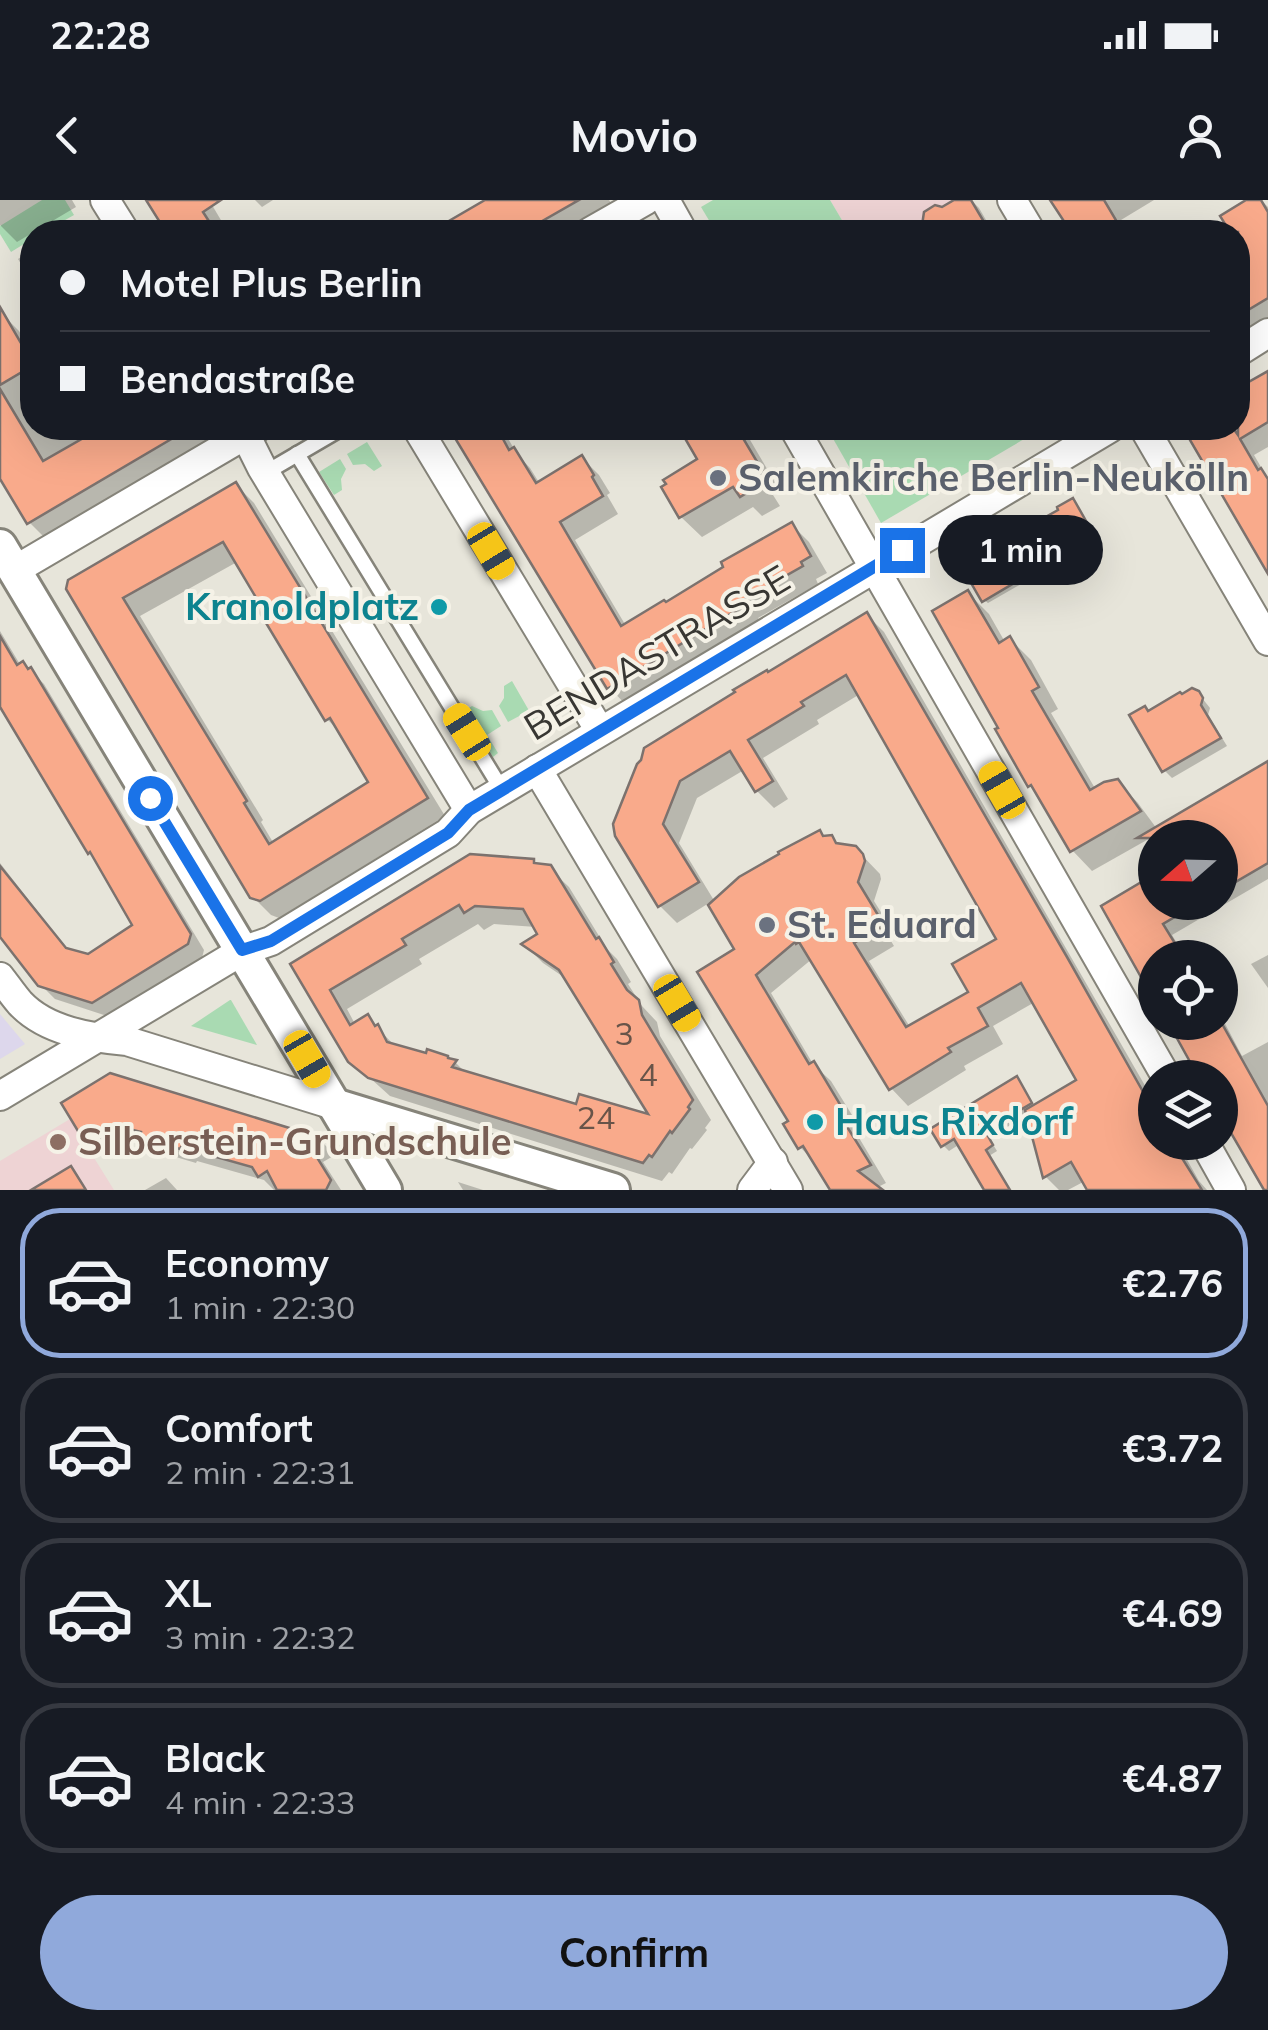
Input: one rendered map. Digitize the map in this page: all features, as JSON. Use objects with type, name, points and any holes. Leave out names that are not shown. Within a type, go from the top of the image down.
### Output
[{"type":"street","points":[[611,220],[646,200]]},
{"type":"street","points":[[229,440],[7,558],[385,1190]]},
{"type":"street","points":[[252,440],[265,473],[469,810]]},
{"type":"street","points":[[424,440],[600,731]]},
{"type":"street","points":[[801,440],[1157,1060]]},
{"type":"street","name":"BENDASTRASSE","points":[[0,1096],[242,950],[271,941],[448,833],[469,810],[1090,440]]},
{"type":"street","points":[[1151,440],[1268,641]]},
{"type":"street","points":[[537,769],[788,1190]]},
{"type":"street","points":[[0,977],[35,1016],[93,1038],[127,1041],[612,1190]]},
{"type":"street","points":[[1214,1160],[1231,1190]]},
{"type":"street","points":[[752,1190],[773,1162]]},
{"type":"lane","points":[[265,473],[321,440]]},
{"type":"lane","points":[[297,454],[502,790]]},
{"type":"shaded area","points":[[830,200],[971,200],[983,220],[842,220]]},
{"type":"shaded area","points":[[0,1014],[25,1044],[0,1059]]},
{"type":"shaded area","name":"Silberstein-Grundschule","points":[[70,1119],[114,1190],[0,1190],[0,1161]]},
{"type":"green space","points":[[42,200],[65,200],[74,215],[65,220],[20,220],[20,246],[11,252],[0,234],[0,226]]},
{"type":"green space","points":[[713,200],[830,200],[842,220],[709,220],[701,207]]},
{"type":"green space","points":[[834,440],[1023,440],[881,523]]},
{"type":"green space","points":[[367,442],[382,466],[374,471],[365,464],[353,465],[347,454]]},
{"type":"green space","points":[[340,459],[346,469],[341,479],[342,490],[334,495],[319,472]]},
{"type":"green space","points":[[512,681],[539,728],[534,732],[523,714],[508,722],[499,706],[504,686]]},
{"type":"green space","points":[[472,706],[492,710],[501,726],[487,735],[498,753],[493,757],[464,711]]},
{"type":"green space","points":[[231,1000],[257,1045],[191,1026]]},
{"type":"building","points":[[146,200],[221,200],[203,212],[208,220],[158,220]]},
{"type":"building","points":[[485,200],[579,200],[544,220],[451,220]]},
{"type":"building","points":[[954,200],[971,200],[983,220],[923,220],[924,212],[935,205],[942,207]]},
{"type":"building","points":[[1050,200],[1104,200],[1116,220],[1063,220]]},
{"type":"building","points":[[1246,200],[1261,200],[1268,212],[1268,298],[1250,309],[1250,220],[1222,220],[1220,216]]},
{"type":"building","points":[[0,307],[20,341],[20,373],[0,385]]},
{"type":"building","points":[[1268,371],[1268,422],[1250,433],[1250,381]]},
{"type":"building","points":[[0,389],[20,422],[20,440],[30,440],[43,461],[80,440],[170,440],[27,524],[0,479]]},
{"type":"building","points":[[456,440],[504,440],[509,450],[514,447],[536,483],[582,455],[603,496],[560,522],[621,626],[792,522],[811,556],[801,562],[803,566],[743,600],[745,605],[607,689]]},
{"type":"building","name":"Salemkirche Berlin-Neukölln","points":[[686,440],[744,440],[762,470],[755,474],[761,484],[740,497],[733,487],[679,518],[661,487],[666,484],[663,480],[697,459]]},
{"type":"building","points":[[1190,440],[1241,440],[1258,470],[1261,468],[1268,479],[1268,574]]},
{"type":"building","points":[[236,482],[428,798],[260,901],[250,898],[66,589],[68,580]],"holes":[[[223,542],[261,606],[257,608],[325,721],[330,718],[368,782],[269,844],[244,803],[247,801],[123,598]]]},
{"type":"building","points":[[1073,498],[1090,528],[1022,568],[1026,576],[982,602],[955,555],[976,543],[981,553]]},
{"type":"building","points":[[968,590],[999,643],[1010,636],[1039,687],[1032,691],[1090,790],[1118,779],[1141,811],[1070,852],[1031,785],[1028,787],[932,611]]},
{"type":"building","points":[[867,612],[1138,1083],[1138,1160],[1183,1160],[1202,1190],[1087,1190],[1071,1162],[1043,1178],[1025,1110],[1076,1080],[1021,983],[978,1008],[988,1026],[948,1048],[951,1052],[889,1090],[799,942],[795,942],[756,975],[809,1064],[814,1061],[844,1111],[839,1114],[871,1165],[858,1171],[883,1190],[830,1190],[803,1146],[798,1149],[783,1124],[788,1121],[697,972],[734,949],[708,905],[739,877],[820,830],[823,836],[832,835],[836,843],[856,846],[865,861],[858,882],[878,915],[873,919],[879,928],[854,943],[906,1027],[968,992],[952,964],[996,939],[846,675],[748,740],[773,781],[755,792],[730,751],[680,781],[663,824],[699,882],[658,907],[615,836],[613,824],[644,748]]},
{"type":"building","points":[[0,636],[17,665],[23,661],[28,669],[31,667],[191,934],[188,944],[92,1003],[38,986],[0,937],[0,866],[66,948],[88,954],[132,925],[0,707]]},
{"type":"building","points":[[1192,688],[1199,691],[1201,705],[1221,738],[1162,772],[1129,715],[1145,706],[1148,711]]},
{"type":"building","points":[[1268,761],[1268,863],[1238,880],[1238,820],[1168,820]]},
{"type":"building","points":[[470,854],[534,859],[534,863],[551,865],[596,939],[599,937],[627,990],[639,1000],[642,1015],[693,1100],[690,1109],[643,1163],[368,1078],[348,1062],[290,964]],"holes":[[[459,905],[464,913],[475,906],[523,909],[537,934],[521,944],[559,970],[648,1114],[579,1094],[576,1104],[452,1067],[457,1060],[448,1056],[387,1042],[368,1014],[350,1025],[330,990],[406,945],[402,939]]]},
{"type":"building","points":[[1138,884],[1138,920],[1170,920],[1163,924],[1173,940],[1138,940],[1138,972],[1101,906]]},
{"type":"building","points":[[1178,1040],[1231,1040],[1268,1106],[1268,1190],[1264,1190],[1238,1145],[1238,1060],[1189,1060]]},
{"type":"building","points":[[110,1073],[322,1138],[310,1146],[331,1180],[326,1190],[277,1190],[267,1171],[258,1177],[252,1167],[140,1137],[141,1132],[117,1126],[84,1141],[61,1103]]},
{"type":"building","points":[[1017,1076],[1032,1103],[985,1131],[993,1145],[986,1150],[1010,1190],[984,1190],[954,1139],[941,1147],[930,1129]]},
{"type":"building","points":[[71,1166],[86,1190],[31,1190]]},
{"type":"place","name":"Salemkirche Berlin-Neukölln","points":[[718,478]]},
{"type":"place","name":"Kranoldplatz","points":[[439,607]]},
{"type":"place","name":"St. Eduard","points":[[767,925]]},
{"type":"place","name":"Haus Rixdorf","points":[[815,1122]]},
{"type":"place","name":"Silberstein-Grundschule","points":[[58,1142]]},
{"type":"route","points":[[150,798],[242,950],[271,941],[448,833],[469,810],[902,550]]}]
